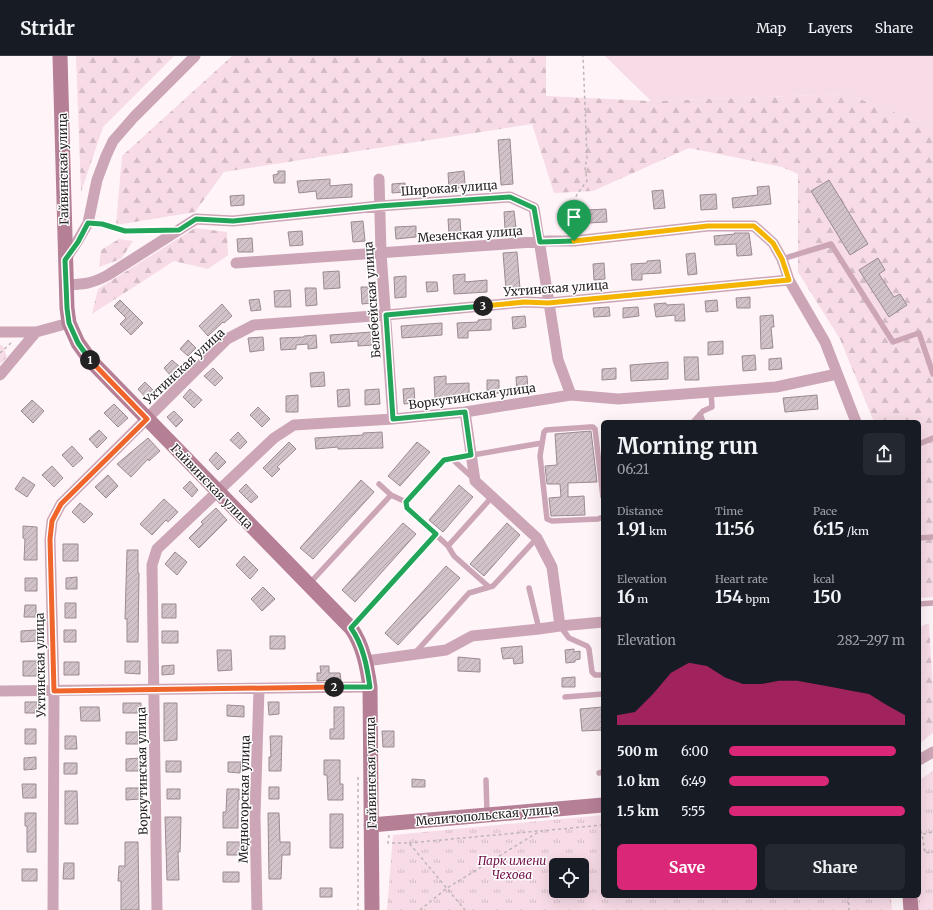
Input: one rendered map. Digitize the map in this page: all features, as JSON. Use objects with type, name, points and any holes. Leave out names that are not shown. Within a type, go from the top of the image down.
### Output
[{"type":"main road","name":"Гайвинская улица","points":[[60,56],[65,260],[69,323],[78,343],[91,361],[351,628],[357,636],[366,661],[370,687],[372,910]]},
{"type":"main road","name":"Мелитопольская улица","points":[[372,825],[601,805]]},
{"type":"main road","points":[[910,898],[911,910]]},
{"type":"street","points":[[65,260],[78,242],[88,223],[97,180],[113,141],[134,117],[195,56]]},
{"type":"street","name":"Белебейская улица","points":[[378,179],[381,253],[393,419]]},
{"type":"street","name":"Широкая улица","points":[[179,230],[196,219],[233,221],[379,206],[510,197],[534,208],[558,360],[571,395]]},
{"type":"street","name":"Мезенская улица","points":[[236,263],[540,242],[574,241],[708,226],[754,226],[773,243],[782,259]]},
{"type":"street","points":[[66,285],[90,284],[179,230]]},
{"type":"street","points":[[782,259],[789,280],[825,342],[855,420]]},
{"type":"street","name":"Ухтинская улица","points":[[53,910],[54,691],[50,539],[52,521],[61,504],[227,339],[254,325],[525,302],[548,303],[789,280]]},
{"type":"street","points":[[0,332],[36,332],[69,323]]},
{"type":"street","points":[[0,375],[36,332]]},
{"type":"street","name":"Воркутинская улица","points":[[157,910],[152,565],[158,549],[274,438],[294,425],[393,419],[465,412],[571,395],[618,399],[776,387],[837,374]]},
{"type":"street","points":[[465,412],[475,481],[537,538],[552,567],[560,626]]},
{"type":"street","points":[[366,661],[446,650],[472,636],[601,622]]},
{"type":"street","points":[[0,691],[370,687]]},
{"type":"street","name":"Медногорская улица","points":[[257,910],[255,816],[259,689]]},
{"type":"street","points":[[921,759],[933,752]]},
{"type":"lane","points":[[88,223],[102,224],[125,231],[179,230]]},
{"type":"lane","points":[[782,259],[831,244],[894,342],[919,333],[933,374]]},
{"type":"lane","points":[[695,420],[700,414],[712,407],[711,392]]},
{"type":"lane","points":[[700,414],[702,420]]},
{"type":"lane","points":[[601,479],[596,433],[593,428],[546,430],[544,432],[540,456],[547,519],[552,521],[601,518]]},
{"type":"lane","points":[[921,443],[933,438]]},
{"type":"lane","points":[[406,502],[444,460],[542,443]]},
{"type":"lane","points":[[451,458],[475,481]]},
{"type":"lane","points":[[379,484],[391,495],[406,502]]},
{"type":"lane","points":[[309,585],[391,495]]},
{"type":"lane","points":[[448,546],[492,497]]},
{"type":"lane","points":[[406,502],[407,508],[436,534],[448,546],[454,556],[488,587]]},
{"type":"lane","points":[[351,628],[436,534]]},
{"type":"lane","points":[[921,538],[933,537]]},
{"type":"lane","points":[[413,655],[469,593],[493,586],[537,538]]},
{"type":"lane","points":[[529,588],[539,629]]},
{"type":"lane","points":[[921,604],[933,603]]},
{"type":"lane","points":[[560,626],[569,638],[587,646],[589,649],[592,672],[595,675],[601,675]]},
{"type":"lane","points":[[565,697],[601,694]]},
{"type":"lane","points":[[486,780],[487,816]]},
{"type":"path","points":[[574,241],[571,213],[573,203],[577,194],[587,181],[585,168],[587,157],[583,56]]},
{"type":"path","points":[[0,353],[11,343]]},
{"type":"path","points":[[358,775],[358,910]]},
{"type":"path","points":[[389,834],[388,843],[409,843],[601,825]]},
{"type":"path","points":[[420,910],[447,888],[540,831]]},
{"type":"path","points":[[921,831],[925,853],[933,852]]},
{"type":"path","points":[[922,834],[933,832]]},
{"type":"path","points":[[409,843],[465,910]]},
{"type":"path","points":[[848,898],[849,910]]},
{"type":"green space","points":[[76,56],[174,56],[103,127],[81,192]]},
{"type":"green space","points":[[232,56],[546,56],[546,96],[651,101],[847,94],[933,127],[933,597],[921,598],[921,420],[873,420],[840,339],[798,272],[798,174],[782,167],[689,148],[593,191],[554,193],[532,124],[224,172],[195,212],[116,225],[122,156]]},
{"type":"green space","points":[[605,56],[933,56],[933,127],[847,94],[651,101]]},
{"type":"green space","points":[[195,228],[227,232],[228,255],[208,269],[174,261],[92,314],[98,289]]},
{"type":"green space","points":[[119,239],[133,241],[121,259],[99,267],[101,250]]},
{"type":"green space","points":[[0,345],[3,346],[7,357],[0,364]]},
{"type":"green space","points":[[929,623],[933,690],[933,733],[921,742],[921,626]]},
{"type":"green space","points":[[933,771],[933,910],[918,910],[918,898],[921,898],[921,779]]},
{"type":"green space","name":"Парк имени Чехова","points":[[601,815],[601,898],[891,898],[892,910],[387,910],[393,835]]},
{"type":"building","points":[[510,139],[513,184],[501,185],[498,140]]},
{"type":"building","points":[[278,171],[285,171],[285,183],[274,183],[273,175],[278,174]]},
{"type":"building","points":[[464,171],[465,184],[459,185],[459,188],[449,189],[448,173]]},
{"type":"building","points":[[330,179],[330,186],[352,184],[352,197],[317,199],[316,191],[299,193],[297,181]]},
{"type":"building","points":[[829,180],[868,244],[850,255],[811,191]]},
{"type":"building","points":[[405,183],[405,192],[392,193],[392,184]]},
{"type":"building","points":[[769,186],[771,204],[733,208],[732,198],[758,195],[757,187]]},
{"type":"building","points":[[663,190],[665,208],[654,209],[652,191]]},
{"type":"building","points":[[716,194],[717,209],[701,210],[700,195]]},
{"type":"building","points":[[244,195],[244,205],[231,206],[230,196]]},
{"type":"building","points":[[606,209],[607,222],[588,223],[588,210]]},
{"type":"building","points":[[514,211],[516,228],[505,229],[504,212]]},
{"type":"building","points":[[448,219],[460,219],[461,234],[449,234]]},
{"type":"building","points":[[363,221],[365,241],[353,242],[351,222]]},
{"type":"building","points":[[416,226],[416,237],[396,239],[395,227]]},
{"type":"building","points":[[302,231],[303,245],[290,246],[288,232]]},
{"type":"building","points":[[734,233],[749,233],[752,255],[737,256],[736,244],[715,245],[714,236],[735,234]]},
{"type":"building","points":[[252,238],[253,252],[238,252],[237,239]]},
{"type":"building","points":[[517,252],[520,289],[506,290],[503,253]]},
{"type":"building","points":[[695,253],[697,274],[688,275],[686,254]]},
{"type":"building","points":[[878,258],[885,270],[879,274],[894,297],[900,294],[907,305],[889,317],[859,270]]},
{"type":"building","points":[[660,260],[661,273],[642,274],[642,280],[632,280],[631,264]]},
{"type":"building","points":[[604,263],[605,279],[594,280],[593,264]]},
{"type":"building","points":[[339,271],[340,288],[324,289],[323,272]]},
{"type":"building","points":[[465,274],[465,282],[487,280],[487,292],[454,294],[453,275]]},
{"type":"building","points":[[406,276],[406,297],[395,298],[394,277]]},
{"type":"building","points":[[426,282],[437,282],[438,291],[427,292]]},
{"type":"building","points":[[361,287],[371,287],[372,303],[362,304]]},
{"type":"building","points":[[305,288],[316,288],[317,305],[306,306]]},
{"type":"building","points":[[290,290],[291,307],[275,307],[274,291]]},
{"type":"building","points":[[750,297],[750,308],[737,308],[736,298]]},
{"type":"building","points":[[259,299],[261,310],[251,311],[249,300]]},
{"type":"building","points":[[120,300],[143,323],[131,335],[120,324],[126,318],[114,306]]},
{"type":"building","points":[[717,300],[718,311],[706,312],[705,301]]},
{"type":"building","points":[[666,303],[666,305],[684,304],[685,321],[675,321],[675,315],[656,317],[654,304]]},
{"type":"building","points":[[222,304],[232,316],[208,336],[199,326]]},
{"type":"building","points":[[609,307],[610,316],[594,317],[593,308]]},
{"type":"building","points":[[638,307],[639,316],[623,318],[623,308]]},
{"type":"building","points":[[773,315],[774,327],[771,327],[773,348],[761,349],[760,316]]},
{"type":"building","points":[[525,316],[526,327],[513,329],[512,317]]},
{"type":"building","points":[[491,319],[491,330],[468,331],[468,338],[458,338],[457,323],[478,322],[478,320]]},
{"type":"building","points":[[442,323],[442,335],[402,338],[401,326]]},
{"type":"building","points":[[372,332],[373,345],[358,346],[358,341],[331,343],[330,335]]},
{"type":"building","points":[[316,335],[317,348],[308,349],[308,344],[296,345],[296,349],[281,350],[280,338]]},
{"type":"building","points":[[263,337],[264,350],[250,352],[248,338]]},
{"type":"building","points":[[188,340],[196,348],[188,356],[180,349]]},
{"type":"building","points":[[723,341],[723,354],[708,355],[708,342]]},
{"type":"building","points":[[755,355],[756,370],[743,371],[742,356]]},
{"type":"building","points":[[684,357],[698,357],[699,380],[685,380]]},
{"type":"building","points":[[781,358],[782,369],[769,370],[769,359]]},
{"type":"building","points":[[172,360],[180,367],[171,376],[164,368]]},
{"type":"building","points":[[668,362],[668,379],[631,381],[630,365]]},
{"type":"building","points":[[213,368],[223,378],[215,386],[204,376]]},
{"type":"building","points":[[616,368],[616,379],[602,380],[602,369]]},
{"type":"building","points":[[324,372],[325,386],[311,387],[310,373]]},
{"type":"building","points":[[446,376],[446,384],[469,383],[469,396],[435,399],[434,377]]},
{"type":"building","points":[[527,376],[528,392],[517,393],[516,377]]},
{"type":"building","points":[[487,380],[499,380],[499,393],[487,394]]},
{"type":"building","points":[[145,382],[154,391],[146,398],[138,389]]},
{"type":"building","points":[[414,388],[415,403],[404,404],[403,389]]},
{"type":"building","points":[[190,389],[202,400],[194,408],[183,397]]},
{"type":"building","points":[[349,389],[350,406],[338,407],[337,390]]},
{"type":"building","points":[[379,389],[380,404],[365,405],[365,390]]},
{"type":"building","points":[[298,395],[298,412],[286,412],[286,396]]},
{"type":"building","points":[[817,395],[818,409],[785,412],[783,398]]},
{"type":"building","points":[[32,400],[44,411],[33,423],[21,411]]},
{"type":"building","points":[[114,404],[128,418],[118,427],[104,413]]},
{"type":"building","points":[[258,407],[270,419],[262,427],[250,415]]},
{"type":"building","points":[[174,411],[183,420],[176,427],[167,417]]},
{"type":"building","points":[[99,430],[107,438],[97,448],[89,439]]},
{"type":"building","points":[[591,431],[597,482],[568,483],[568,497],[584,496],[585,515],[551,516],[549,498],[561,497],[560,484],[547,484],[545,466],[557,465],[555,434]]},
{"type":"building","points":[[238,432],[247,442],[240,449],[230,440]]},
{"type":"building","points":[[382,432],[383,448],[338,449],[338,447],[316,449],[315,438],[363,435],[363,433]]},
{"type":"building","points":[[148,438],[160,451],[149,461],[148,459],[131,477],[117,464]]},
{"type":"building","points":[[289,442],[296,449],[277,467],[280,469],[272,477],[263,468]]},
{"type":"building","points":[[417,442],[430,452],[400,486],[388,476]]},
{"type":"building","points":[[72,446],[83,458],[73,467],[62,455]]},
{"type":"building","points":[[216,452],[226,462],[218,470],[209,460]]},
{"type":"building","points":[[52,466],[63,478],[54,487],[42,475]]},
{"type":"building","points":[[108,475],[118,486],[106,498],[95,487]]},
{"type":"building","points":[[23,477],[35,485],[27,497],[15,489]]},
{"type":"building","points":[[361,480],[374,492],[313,559],[300,548]]},
{"type":"building","points":[[190,481],[198,490],[192,497],[183,488]]},
{"type":"building","points":[[246,484],[258,497],[251,503],[239,491]]},
{"type":"building","points":[[459,485],[473,497],[443,532],[429,520]]},
{"type":"building","points":[[164,499],[178,512],[168,522],[166,520],[152,535],[140,524]]},
{"type":"building","points":[[80,503],[93,514],[84,523],[72,512]]},
{"type":"building","points":[[216,508],[227,520],[199,548],[189,538],[203,524],[201,522]]},
{"type":"building","points":[[403,523],[416,534],[355,602],[342,590]]},
{"type":"building","points":[[507,523],[520,535],[484,576],[470,564]]},
{"type":"building","points":[[23,526],[37,527],[37,560],[24,560],[25,539],[23,538]]},
{"type":"building","points":[[63,544],[78,544],[78,561],[63,561]]},
{"type":"building","points":[[127,550],[138,550],[138,642],[127,642],[127,619],[125,619]]},
{"type":"building","points":[[175,552],[187,562],[177,575],[165,564]]},
{"type":"building","points":[[244,556],[258,570],[250,579],[236,565]]},
{"type":"building","points":[[446,566],[460,578],[398,645],[385,633]]},
{"type":"building","points":[[77,577],[77,589],[66,589],[66,578]]},
{"type":"building","points":[[25,578],[37,578],[37,591],[25,591]]},
{"type":"building","points":[[263,587],[275,599],[262,611],[251,599]]},
{"type":"building","points":[[65,603],[76,603],[76,618],[65,618]]},
{"type":"building","points":[[162,604],[176,604],[176,618],[162,618]]},
{"type":"building","points":[[25,605],[36,605],[36,617],[24,617]]},
{"type":"building","points":[[36,630],[37,641],[21,642],[21,631]]},
{"type":"building","points":[[64,630],[76,630],[76,642],[64,642]]},
{"type":"building","points":[[162,631],[178,631],[178,643],[162,643]]},
{"type":"building","points":[[270,636],[285,636],[285,649],[270,649]]},
{"type":"building","points":[[522,646],[523,663],[514,664],[513,658],[503,659],[501,648]]},
{"type":"building","points":[[574,649],[574,652],[580,651],[580,659],[575,660],[575,662],[566,663],[565,650]]},
{"type":"building","points":[[217,650],[231,650],[232,670],[218,671]]},
{"type":"building","points":[[458,657],[480,659],[480,672],[458,671]]},
{"type":"building","points":[[23,661],[37,661],[37,676],[23,676]]},
{"type":"building","points":[[125,661],[140,661],[140,674],[125,673]]},
{"type":"building","points":[[64,662],[79,662],[79,675],[64,675]]},
{"type":"building","points":[[174,665],[174,674],[162,675],[162,666]]},
{"type":"building","points":[[320,666],[329,666],[329,673],[340,673],[341,680],[317,681],[317,673],[321,673]]},
{"type":"building","points":[[575,677],[575,687],[562,687],[562,678]]},
{"type":"building","points":[[25,702],[38,702],[38,713],[25,713]]},
{"type":"building","points":[[268,702],[279,702],[279,714],[269,715]]},
{"type":"building","points":[[123,703],[141,703],[141,713],[123,713]]},
{"type":"building","points":[[164,703],[177,703],[177,740],[164,741]]},
{"type":"building","points":[[227,705],[244,706],[244,717],[227,716]]},
{"type":"building","points":[[80,707],[99,707],[100,721],[81,721]]},
{"type":"building","points":[[334,707],[344,707],[344,739],[330,739],[330,729],[334,729]]},
{"type":"building","points":[[601,707],[601,730],[582,731],[580,709]]},
{"type":"building","points":[[25,729],[36,729],[36,744],[25,744]]},
{"type":"building","points":[[382,731],[394,731],[394,747],[383,747]]},
{"type":"building","points":[[126,732],[138,732],[138,744],[126,744]]},
{"type":"building","points":[[65,736],[76,736],[77,749],[65,749]]},
{"type":"building","points":[[270,736],[282,736],[281,771],[269,771],[269,757],[271,757]]},
{"type":"building","points":[[36,757],[36,769],[24,770],[24,758]]},
{"type":"building","points":[[141,758],[141,771],[126,771],[126,759]]},
{"type":"building","points":[[324,760],[340,760],[340,784],[343,784],[343,800],[328,800],[327,775],[324,775]]},
{"type":"building","points":[[166,761],[181,761],[181,772],[166,772]]},
{"type":"building","points":[[228,762],[241,762],[240,773],[228,772]]},
{"type":"building","points":[[64,763],[77,763],[77,774],[64,774]]},
{"type":"building","points":[[412,779],[425,780],[425,787],[412,787]]},
{"type":"building","points":[[22,784],[36,784],[36,798],[23,798]]},
{"type":"building","points":[[269,787],[279,787],[279,799],[269,799]]},
{"type":"building","points":[[126,788],[140,788],[140,799],[126,800]]},
{"type":"building","points":[[167,789],[180,789],[180,799],[167,799]]},
{"type":"building","points":[[227,789],[239,789],[238,828],[223,828],[223,812],[226,812]]},
{"type":"building","points":[[65,791],[77,791],[78,824],[65,824]]},
{"type":"building","points":[[25,813],[36,813],[36,852],[27,852],[27,826],[25,826]]},
{"type":"building","points":[[268,813],[279,813],[280,842],[290,842],[290,855],[282,855],[281,879],[269,879]]},
{"type":"building","points":[[330,814],[343,814],[343,848],[330,848]]},
{"type":"building","points":[[165,817],[181,817],[180,852],[178,852],[179,880],[167,880]]},
{"type":"building","points":[[125,842],[138,842],[139,910],[121,910],[121,881],[118,881],[119,866],[125,866]]},
{"type":"building","points":[[227,842],[240,842],[240,855],[227,855]]},
{"type":"building","points":[[64,863],[74,863],[74,879],[63,879]]},
{"type":"building","points":[[22,869],[37,869],[37,881],[22,881]]},
{"type":"building","points":[[223,872],[239,872],[239,882],[223,882]]},
{"type":"building","points":[[320,888],[332,888],[332,897],[320,897]]},
{"type":"route","points":[[510,197],[534,208],[540,242],[574,241],[708,226],[754,226],[773,243],[782,259],[789,280],[548,303],[525,302],[386,315],[393,419],[465,412],[471,455],[444,460],[406,502],[407,508],[436,534],[351,628],[357,636],[366,661],[370,687],[54,691],[50,539],[52,521],[61,504],[147,419],[91,361],[78,343],[69,323],[65,260],[78,242],[88,223],[102,224],[125,231],[179,230],[196,219],[233,221],[379,206],[510,197]]}]
